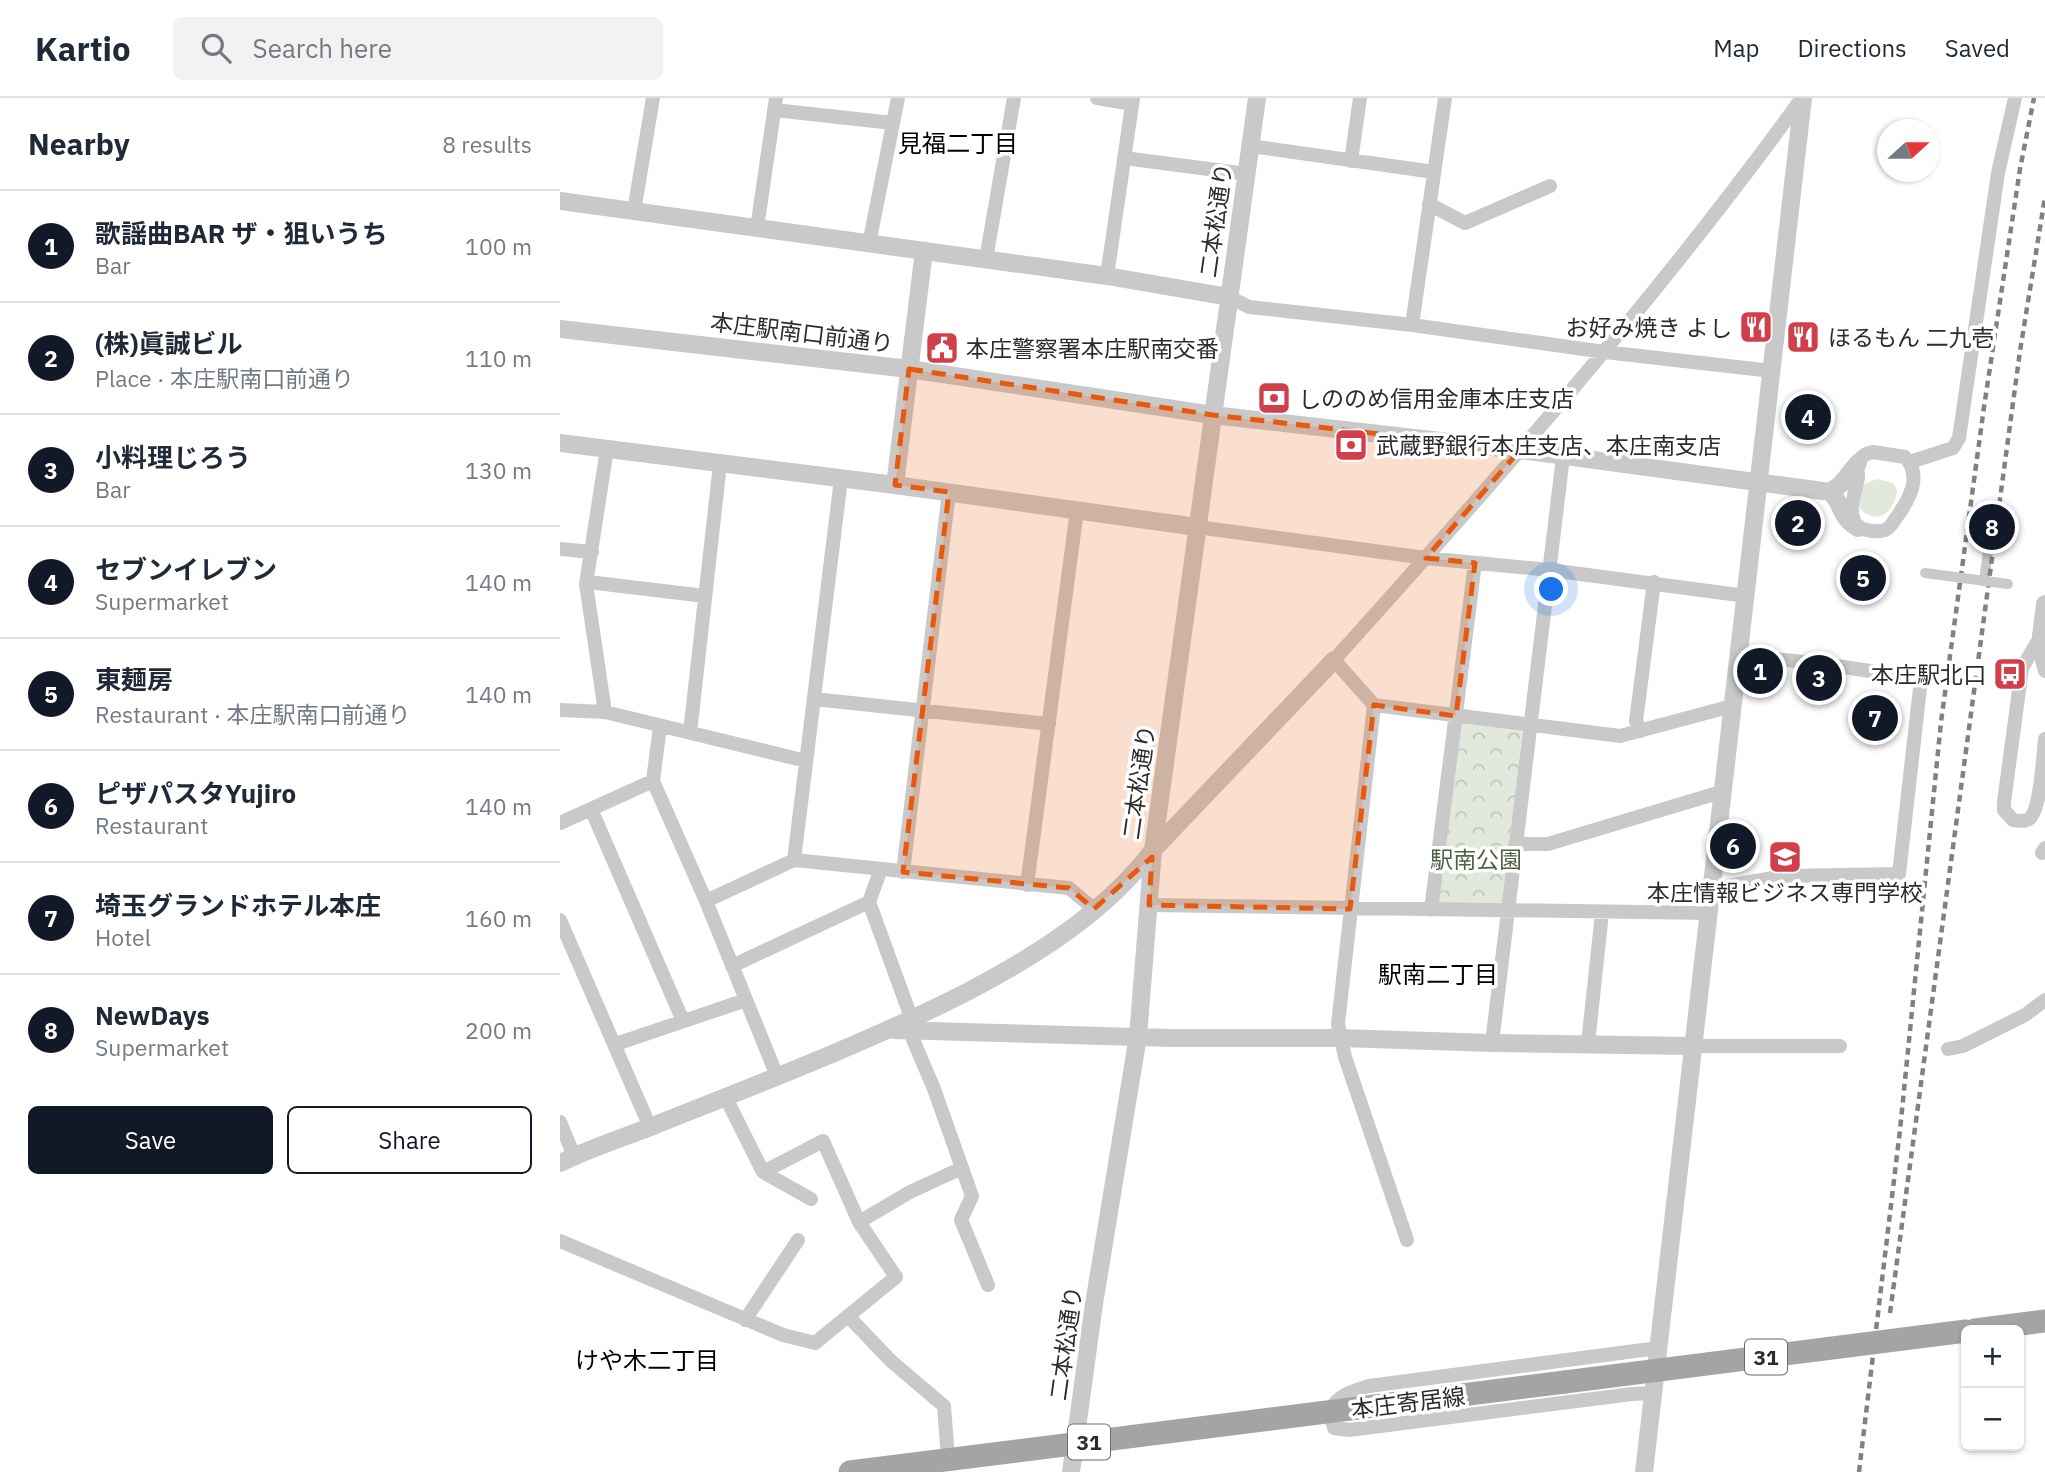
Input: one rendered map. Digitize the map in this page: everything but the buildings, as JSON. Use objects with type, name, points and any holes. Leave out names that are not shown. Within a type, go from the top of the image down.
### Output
[{"type":"main road","points":[[2016,1325],[2045,1321]]},
{"type":"main road","name":"本庄寄居線","points":[[850,1472],[1961,1332]]},
{"type":"street","points":[[634,211],[653,98]]},
{"type":"street","points":[[869,244],[898,98]]},
{"type":"street","points":[[986,259],[1014,98]]},
{"type":"street","points":[[1097,98],[1133,101],[1107,276]]},
{"type":"street","name":"二本松通り","points":[[1071,1472],[1094,1304],[1138,1036],[1153,850],[1257,98]]},
{"type":"street","points":[[1351,161],[1360,98]]},
{"type":"street","points":[[1412,325],[1444,98]]},
{"type":"street","points":[[911,1025],[1046,947],[1133,874],[1334,660],[1605,352],[1803,98]]},
{"type":"street","points":[[1644,1472],[1803,98]]},
{"type":"street","points":[[1910,463],[1953,448],[1959,439],[1998,173],[2015,98]]},
{"type":"street","points":[[757,228],[775,104],[893,123]]},
{"type":"street","points":[[1251,146],[1434,172]]},
{"type":"street","points":[[1125,158],[1247,174]]},
{"type":"street","points":[[1429,204],[1465,223],[1550,186]]},
{"type":"street","points":[[561,207],[634,211],[1107,276],[1229,297],[1249,307],[1772,371]]},
{"type":"street","points":[[895,485],[924,251]]},
{"type":"street","name":"本庄駅南口前通り","points":[[560,329],[909,369],[1213,415],[1520,450],[1830,492]]},
{"type":"street","points":[[560,443],[949,492],[1426,558],[1654,582],[1746,596]]},
{"type":"street","points":[[605,712],[586,584],[607,449]]},
{"type":"street","points":[[1873,452],[1900,455],[1910,463],[1914,476],[1912,490],[1889,528],[1877,532],[1858,528],[1847,522],[1830,492],[1842,484],[1857,463],[1867,453],[1873,452]]},
{"type":"street","points":[[1492,1044],[1563,457]]},
{"type":"street","points":[[1857,463],[1858,476],[1852,496],[1852,518],[1858,528]]},
{"type":"street","points":[[690,733],[720,464]]},
{"type":"street","points":[[794,860],[841,479]]},
{"type":"street","points":[[903,872],[949,492]]},
{"type":"street","points":[[1027,885],[1077,510]]},
{"type":"street","points":[[1983,581],[1990,536]]},
{"type":"street","points":[[560,549],[592,552]]},
{"type":"street","points":[[1431,910],[1475,563]]},
{"type":"street","points":[[1926,564],[1925,573],[2008,584]]},
{"type":"street","points":[[588,582],[705,596]]},
{"type":"street","points":[[1641,731],[1636,721],[1654,582]]},
{"type":"street","points":[[2045,604],[2041,636],[2045,671]]},
{"type":"street","points":[[2041,636],[2021,674],[2004,802],[2004,810],[2012,820],[2029,819],[2037,807],[2045,739]]},
{"type":"street","points":[[1712,889],[1784,876],[1899,874],[1921,679],[1831,665],[1739,655]]},
{"type":"street","points":[[1334,660],[1374,705],[1620,736],[1732,706]]},
{"type":"street","points":[[814,699],[1049,724]]},
{"type":"street","points":[[1374,705],[1338,1024],[1340,1038],[1407,1240]]},
{"type":"street","points":[[560,710],[605,712],[806,761]]},
{"type":"street","points":[[660,726],[653,781],[706,901],[777,1076]]},
{"type":"street","points":[[560,823],[653,781]]},
{"type":"street","points":[[1516,844],[1548,844],[1721,792]]},
{"type":"street","points":[[591,809],[683,1021]]},
{"type":"street","points":[[706,901],[794,860],[1069,888],[1094,909]]},
{"type":"street","points":[[881,869],[869,902],[972,1196],[961,1220],[988,1285]]},
{"type":"street","points":[[732,966],[869,902]]},
{"type":"street","points":[[1149,905],[1709,913]]},
{"type":"street","points":[[1588,1044],[1602,913]]},
{"type":"street","points":[[560,920],[650,1127]]},
{"type":"street","points":[[615,1044],[746,1000]]},
{"type":"street","points":[[1948,1049],[1963,1046],[2025,1015],[2045,1000]]},
{"type":"street","points":[[560,1122],[567,1159],[888,1030],[911,1025],[1138,1036],[1340,1038],[1492,1044],[1840,1046]]},
{"type":"street","points":[[725,1097],[762,1172],[811,1199]]},
{"type":"street","points":[[560,1241],[745,1320],[783,1335],[815,1343],[897,1278],[859,1222],[823,1141],[762,1172]]},
{"type":"street","points":[[859,1222],[910,1192],[962,1168]]},
{"type":"street","points":[[745,1320],[798,1240]]},
{"type":"street","points":[[848,1316],[891,1361],[944,1406],[948,1459]]},
{"type":"street","points":[[1653,1394],[1632,1394],[1349,1430],[1334,1428],[1329,1412],[1337,1399],[1369,1386],[1658,1348]]},
{"type":"highlighted area","points":[[909,369],[1213,415],[1520,450],[1426,558],[1475,563],[1456,716],[1374,705],[1350,909],[1149,905],[1152,857],[1094,909],[1069,888],[903,872],[949,492],[895,485]]},
{"type":"green space","points":[[1877,479],[1893,483],[1897,490],[1889,510],[1880,516],[1874,516],[1860,509],[1858,491],[1864,484]]},
{"type":"green space","name":"駅南公園","points":[[1462,722],[1520,730],[1522,733],[1505,897],[1500,905],[1440,907],[1437,899],[1458,725]]},
{"type":"railway","points":[[1859,1472],[1900,1130],[1941,722],[1984,407],[2020,169],[2034,98]]},
{"type":"railway","points":[[1890,1313],[2020,351],[2045,197]]},
{"type":"place","name":"お好み焼き よし","points":[[1756,327]]},
{"type":"place","name":"ほるもん 二九壱","points":[[1803,337]]},
{"type":"place","name":"本庄警察署本庄駅南交番","points":[[942,348]]},
{"type":"place","name":"しののめ信用金庫本庄支店","points":[[1274,398]]},
{"type":"place","name":"セブンイレブン","points":[[1808,417]]},
{"type":"place","name":"武蔵野銀行本庄支店、本庄南支店","points":[[1351,445]]},
{"type":"place","name":"(株)眞誠ビル","points":[[1798,523]]},
{"type":"place","name":"NewDays","points":[[1992,527]]},
{"type":"place","name":"東麺房","points":[[1863,578]]},
{"type":"place","name":"歌謡曲BAR ザ・狙いうち","points":[[1760,671]]},
{"type":"place","name":"本庄駅北口","points":[[2010,674]]},
{"type":"place","name":"小料理じろう","points":[[1819,678]]},
{"type":"place","name":"埼玉グランドホテル本庄","points":[[1875,718]]},
{"type":"place","name":"ピザパスタYujiro","points":[[1733,846]]},
{"type":"place","name":"本庄情報ビジネス専門学校","points":[[1785,857]]},
{"type":"district","name":"見福二丁目","points":[[958,143]]},
{"type":"district","name":"駅南二丁目","points":[[1438,974]]},
{"type":"district","name":"けや木二丁目","points":[[647,1360]]}]
